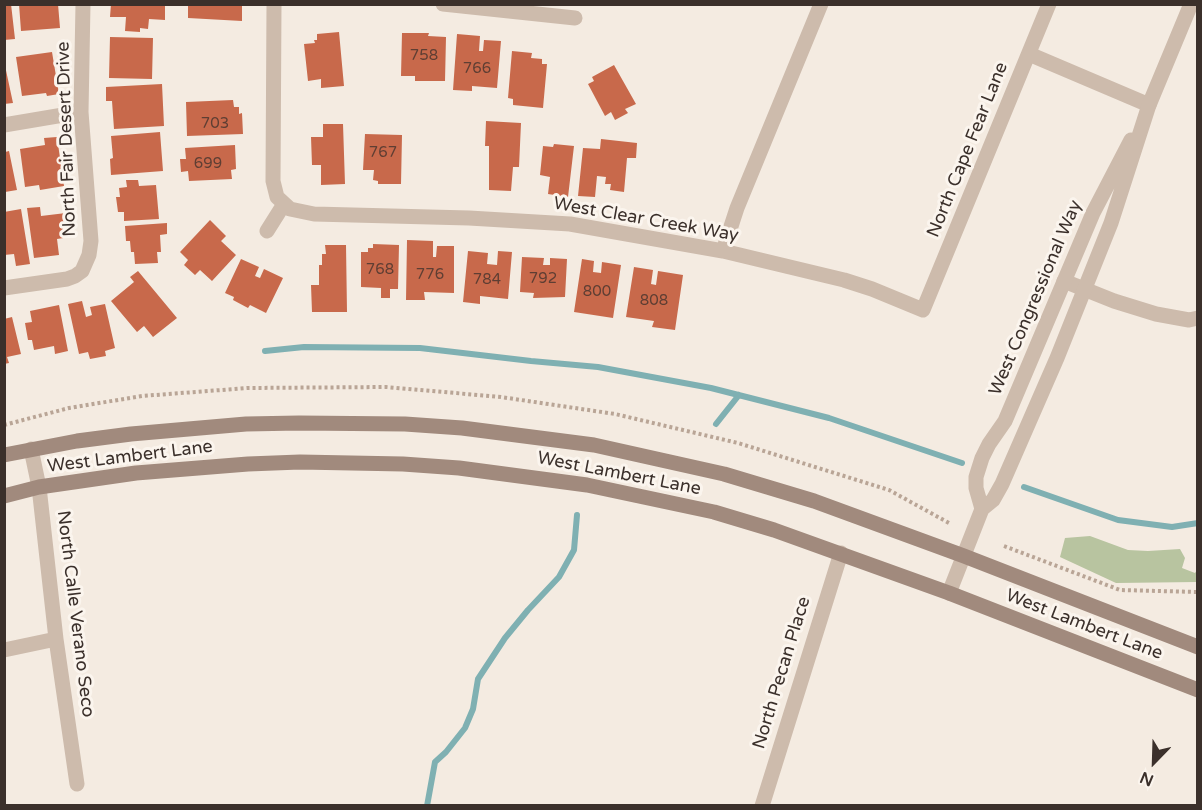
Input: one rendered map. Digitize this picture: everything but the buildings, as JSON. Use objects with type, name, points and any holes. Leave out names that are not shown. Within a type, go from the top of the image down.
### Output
[{"type":"main road","name":"West Lambert Lane","points":[[4,455],[141,433],[235,425],[299,423],[405,424],[594,445],[734,477],[814,501],[964,556],[1197,647]]},
{"type":"main road","name":"West Lambert Lane","points":[[4,496],[39,488],[136,473],[248,464],[349,462],[459,468],[587,484],[724,515],[841,553],[1197,690]]},
{"type":"street","name":"North Fair Desert Drive","points":[[4,288],[87,275],[91,241],[81,112],[83,4]]},
{"type":"street","points":[[267,231],[284,204],[277,197],[273,181],[273,4]]},
{"type":"street","points":[[443,4],[575,18]]},
{"type":"street","points":[[723,251],[737,208],[821,4]]},
{"type":"street","name":"North Cape Fear Lane","points":[[923,310],[1049,4]]},
{"type":"street","name":"West Congressional Way","points":[[949,593],[982,509],[993,500],[1002,484],[1085,290],[1121,192],[1149,105],[1191,4]]},
{"type":"street","points":[[1029,54],[1149,105]]},
{"type":"street","name":"West Congressional Way","points":[[982,509],[976,488],[978,467],[989,444],[1005,421],[1106,187],[1149,105]]},
{"type":"street","points":[[4,125],[81,112]]},
{"type":"street","name":"West Clear Creek Way","points":[[284,204],[297,211],[314,214],[469,218],[570,224],[723,251],[844,280],[923,310]]},
{"type":"street","points":[[1064,281],[1156,315],[1189,320],[1197,318]]},
{"type":"street","name":"North Calle Verano Seco","points":[[31,449],[39,488],[56,639],[77,784]]},
{"type":"street","name":"North Pecan Place","points":[[762,806],[841,553]]},
{"type":"street","points":[[4,650],[56,639]]},
{"type":"path","points":[[932,515],[949,523]]},
{"type":"path","points":[[1004,546],[1120,590],[1197,592]]},
{"type":"green space","points":[[1090,536],[1128,550],[1180,549],[1185,558],[1182,568],[1195,573],[1197,570],[1197,582],[1116,583],[1060,557],[1065,538]]},
{"type":"waterway","points":[[265,351],[304,347],[420,348],[598,367],[711,388],[829,418],[962,463]]},
{"type":"waterway","points":[[716,424],[739,395]]},
{"type":"waterway","points":[[1024,487],[1118,520],[1172,527],[1198,523]]},
{"type":"waterway","points":[[427,806],[435,762],[465,728],[473,709],[478,679],[505,638],[559,577],[574,550],[577,515]]}]
